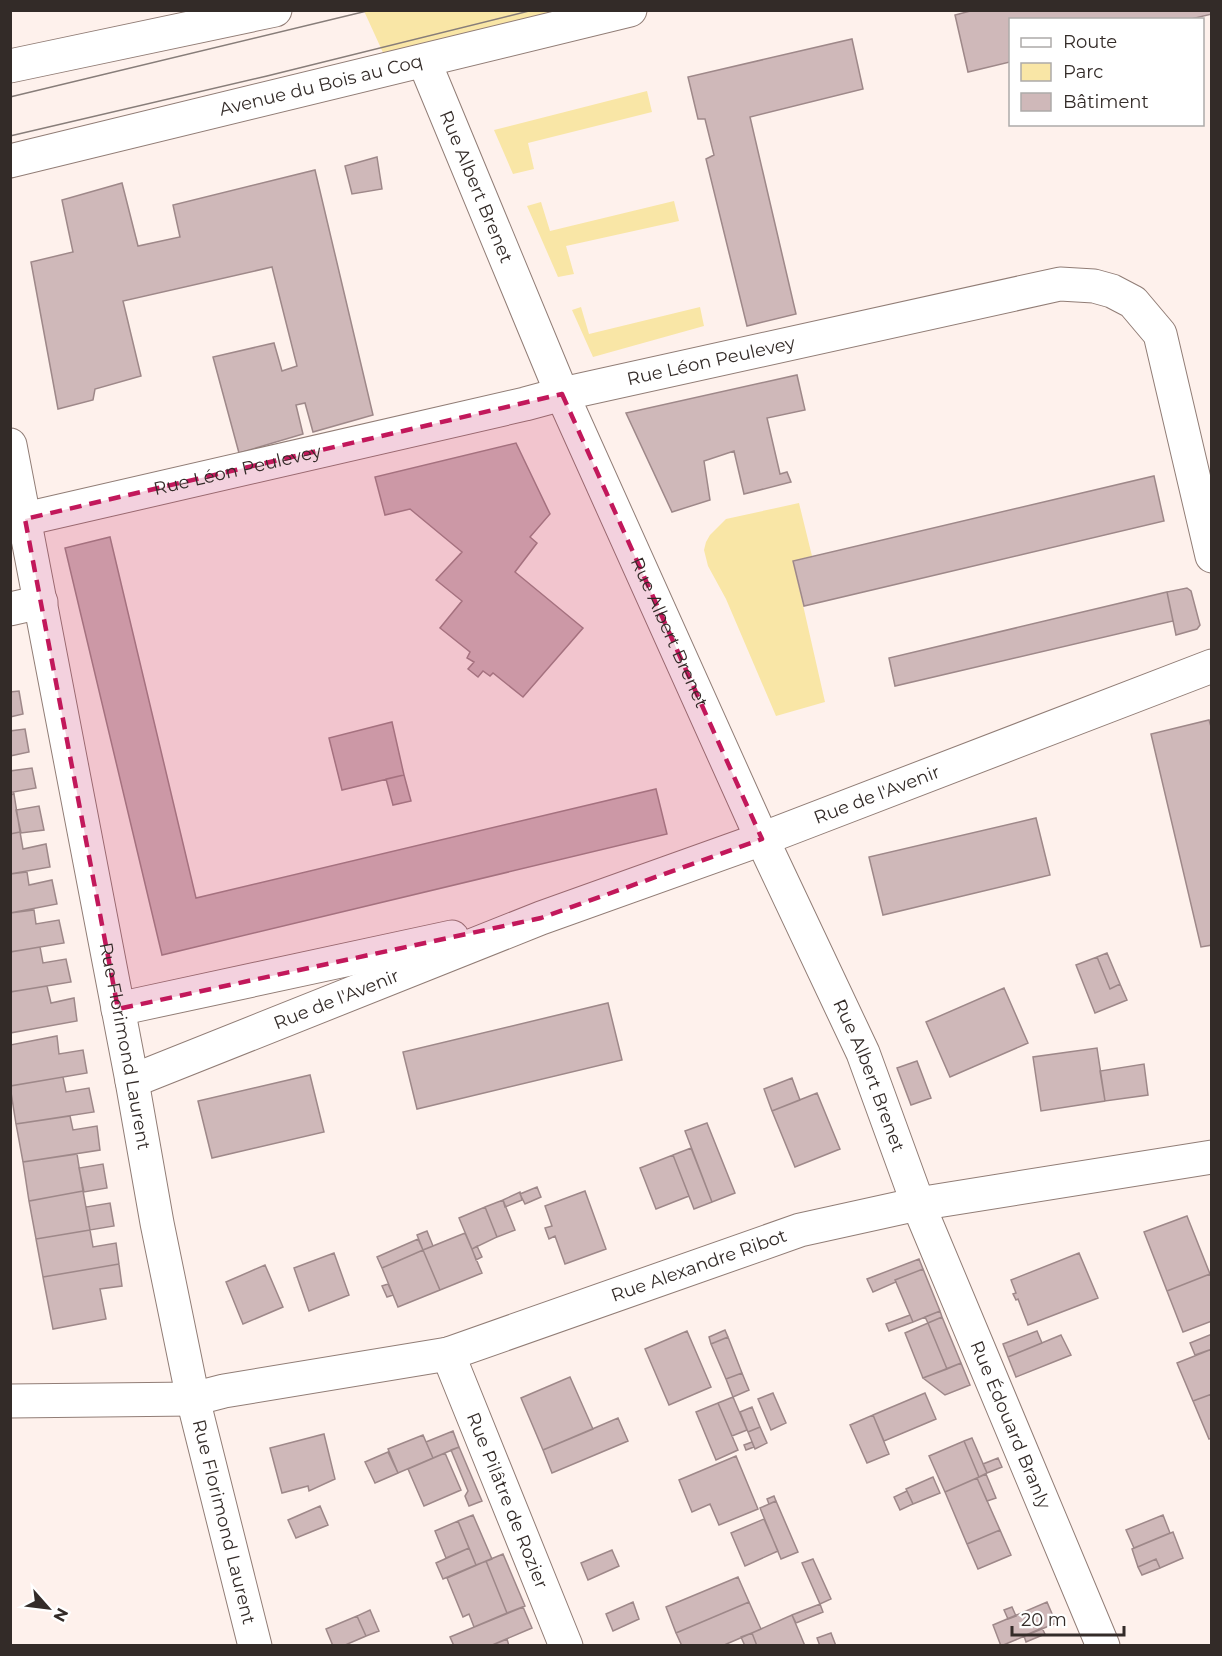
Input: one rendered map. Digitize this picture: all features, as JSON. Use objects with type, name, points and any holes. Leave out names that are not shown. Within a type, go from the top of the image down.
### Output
[{"type":"street","points":[[10,66],[275,10]]},
{"type":"street","name":"Avenue du Bois au Coq","points":[[10,161],[630,10]]},
{"type":"street","name":"Rue Albert Brenet","points":[[424,60],[562,394],[762,840],[863,1053],[918,1204]]},
{"type":"street","name":"Rue Léon Peulevey","points":[[25,519],[562,394],[1060,284],[1094,286],[1112,291],[1133,302],[1160,334],[1212,556]]},
{"type":"street","name":"Rue Florimond Laurent","points":[[10,445],[25,519],[26,606],[118,1009],[157,1223],[193,1399],[255,1646]]},
{"type":"street","name":"Rue de l'Avenir","points":[[132,1081],[541,918],[762,840],[1212,666]]},
{"type":"street","name":"Rue de l'Avenir","points":[[118,1009],[541,918]]},
{"type":"street","name":"Rue Alexandre Ribot","points":[[10,1401],[193,1399],[224,1391],[448,1354],[800,1230],[918,1204],[1212,1157]]},
{"type":"street","name":"Rue Édouard Branly","points":[[918,1204],[1103,1646]]},
{"type":"street","name":"Rue Pilâtre de Rozier","points":[[448,1354],[566,1646]]},
{"type":"highlighted area","points":[[562,394],[762,839],[541,918],[118,1009],[25,519]]},
{"type":"green space","points":[[364,11],[573,11],[385,57]]},
{"type":"green space","points":[[647,91],[652,112],[528,143],[534,169],[513,174],[494,130]]},
{"type":"green space","points":[[674,201],[679,221],[566,246],[574,274],[558,277],[527,206],[541,202],[550,231]]},
{"type":"green space","points":[[581,307],[589,334],[700,307],[704,326],[593,357],[572,310]]},
{"type":"green space","points":[[799,503],[812,556],[793,561],[825,702],[776,716],[726,599],[708,566],[704,550],[710,535],[726,519]]},
{"type":"building","points":[[974,10],[1212,10],[1212,14],[1195,18],[1009,18],[1009,62],[968,72],[955,15]]},
{"type":"building","points":[[852,39],[863,89],[750,117],[796,314],[747,326],[706,159],[714,155],[705,119],[698,119],[688,77]]},
{"type":"building","points":[[377,157],[382,189],[352,194],[345,166]]},
{"type":"building","points":[[315,170],[373,415],[313,432],[305,403],[296,405],[303,434],[239,453],[213,357],[274,343],[282,371],[297,366],[272,267],[123,301],[141,376],[95,389],[93,400],[58,409],[31,262],[73,252],[62,200],[122,183],[138,246],[180,237],[173,205]]},
{"type":"building","points":[[797,375],[805,410],[767,418],[780,474],[787,472],[791,482],[744,494],[734,451],[704,461],[710,500],[672,512],[626,413]]},
{"type":"building","points":[[516,443],[550,514],[530,537],[537,543],[515,572],[583,628],[523,697],[493,673],[490,676],[483,671],[478,677],[468,669],[474,662],[467,658],[470,652],[440,628],[462,601],[436,580],[462,552],[410,509],[385,515],[375,477]]},
{"type":"building","points":[[1154,476],[1164,521],[804,606],[793,561]]},
{"type":"building","points":[[110,537],[196,898],[656,789],[667,834],[162,955],[65,548]]},
{"type":"building","points":[[1187,588],[1191,591],[1200,625],[1197,629],[1176,635],[1167,592]]},
{"type":"building","points":[[1167,592],[1173,621],[895,686],[889,658]]},
{"type":"building","points":[[19,691],[23,714],[10,717],[10,692]]},
{"type":"building","points":[[1209,720],[1212,730],[1212,945],[1201,947],[1151,734]]},
{"type":"building","points":[[392,722],[404,775],[342,790],[329,738]]},
{"type":"building","points":[[25,729],[29,752],[10,756],[10,731]]},
{"type":"building","points":[[32,768],[36,788],[13,792],[14,794],[10,795],[10,771]]},
{"type":"building","points":[[404,775],[411,801],[393,805],[386,779]]},
{"type":"building","points":[[14,794],[20,832],[10,834],[10,795]]},
{"type":"building","points":[[39,806],[44,830],[21,833],[16,810]]},
{"type":"building","points":[[1036,818],[1050,875],[883,915],[869,857]]},
{"type":"building","points":[[20,832],[23,849],[46,844],[50,867],[10,874],[10,834]]},
{"type":"building","points":[[27,872],[29,885],[52,880],[57,904],[10,913],[10,874]]},
{"type":"building","points":[[34,910],[36,924],[59,920],[64,943],[10,952],[10,913]]},
{"type":"building","points":[[40,947],[43,963],[66,959],[71,982],[10,992],[10,952]]},
{"type":"building","points":[[1107,953],[1120,984],[1110,989],[1097,957]]},
{"type":"building","points":[[1097,957],[1110,989],[1120,984],[1127,1000],[1095,1013],[1076,965]]},
{"type":"building","points":[[47,986],[51,1003],[74,998],[77,1021],[10,1033],[10,992]]},
{"type":"building","points":[[1004,988],[1028,1043],[950,1077],[926,1022]]},
{"type":"building","points":[[608,1003],[622,1060],[417,1109],[403,1052]]},
{"type":"building","points":[[57,1036],[59,1054],[83,1050],[87,1073],[10,1086],[10,1045]]},
{"type":"building","points":[[1097,1048],[1105,1101],[1041,1111],[1033,1057]]},
{"type":"building","points":[[917,1061],[931,1098],[911,1105],[897,1068]]},
{"type":"building","points":[[1144,1064],[1148,1095],[1105,1101],[1100,1071]]},
{"type":"building","points":[[310,1075],[324,1132],[212,1158],[198,1101]]},
{"type":"building","points":[[63,1077],[66,1092],[89,1088],[94,1112],[16,1124],[10,1086]]},
{"type":"building","points":[[792,1078],[800,1100],[772,1111],[764,1089]]},
{"type":"building","points":[[817,1093],[840,1149],[795,1167],[772,1111]]},
{"type":"building","points":[[70,1116],[73,1130],[97,1126],[100,1150],[23,1162],[16,1124]]},
{"type":"building","points":[[707,1123],[735,1193],[712,1202],[685,1131]]},
{"type":"building","points":[[691,1148],[712,1202],[694,1209],[673,1155]]},
{"type":"building","points":[[77,1154],[83,1191],[29,1201],[23,1162]]},
{"type":"building","points":[[673,1155],[689,1196],[656,1209],[640,1168]]},
{"type":"building","points":[[103,1164],[107,1188],[84,1192],[79,1168]]},
{"type":"building","points":[[537,1187],[541,1197],[525,1204],[520,1194]]},
{"type":"building","points":[[83,1191],[90,1230],[36,1239],[29,1201]]},
{"type":"building","points":[[585,1191],[606,1249],[565,1264],[555,1236],[549,1239],[545,1228],[552,1226],[545,1206]]},
{"type":"building","points":[[520,1192],[522,1200],[505,1207],[503,1200]]},
{"type":"building","points":[[503,1200],[515,1230],[497,1237],[485,1207]]},
{"type":"building","points":[[110,1203],[114,1226],[90,1230],[86,1207]]},
{"type":"building","points":[[485,1207],[497,1237],[472,1249],[459,1218]]},
{"type":"building","points":[[1187,1216],[1210,1274],[1167,1291],[1144,1232]]},
{"type":"building","points":[[90,1230],[93,1247],[116,1243],[119,1264],[43,1277],[36,1239]]},
{"type":"building","points":[[427,1231],[433,1246],[423,1250],[417,1235]]},
{"type":"building","points":[[465,1233],[482,1273],[440,1290],[423,1250]]},
{"type":"building","points":[[418,1239],[423,1250],[382,1268],[377,1257]]},
{"type":"building","points":[[477,1246],[482,1257],[476,1260],[472,1249]]},
{"type":"building","points":[[423,1250],[440,1290],[398,1307],[382,1268]]},
{"type":"building","points":[[334,1253],[349,1295],[309,1311],[294,1268]]},
{"type":"building","points":[[1079,1253],[1098,1298],[1028,1325],[1018,1299],[1016,1300],[1013,1294],[1016,1293],[1011,1280]]},
{"type":"building","points":[[919,1259],[923,1269],[873,1292],[867,1279]]},
{"type":"building","points":[[119,1264],[122,1286],[100,1289],[106,1319],[53,1329],[43,1277]]},
{"type":"building","points":[[265,1265],[283,1307],[243,1324],[226,1282]]},
{"type":"building","points":[[923,1269],[940,1311],[913,1322],[895,1280]]},
{"type":"building","points":[[1210,1274],[1212,1278],[1212,1321],[1183,1332],[1167,1291]]},
{"type":"building","points":[[388,1284],[393,1295],[387,1297],[382,1286]]},
{"type":"building","points":[[940,1311],[942,1317],[928,1323],[925,1317]]},
{"type":"building","points":[[910,1315],[913,1322],[889,1331],[886,1324]]},
{"type":"building","points":[[942,1317],[961,1363],[947,1369],[928,1323]]},
{"type":"building","points":[[928,1323],[947,1369],[923,1378],[905,1333]]},
{"type":"building","points":[[725,1330],[728,1337],[711,1344],[709,1337]]},
{"type":"building","points":[[687,1331],[711,1387],[669,1405],[645,1349]]},
{"type":"building","points":[[1037,1331],[1042,1343],[1008,1357],[1003,1344]]},
{"type":"building","points":[[1212,1334],[1212,1349],[1195,1355],[1190,1343]]},
{"type":"building","points":[[1061,1335],[1071,1355],[1016,1377],[1008,1357]]},
{"type":"building","points":[[728,1337],[742,1373],[726,1379],[711,1344]]},
{"type":"building","points":[[1212,1349],[1212,1394],[1193,1401],[1177,1363]]},
{"type":"building","points":[[961,1363],[970,1385],[945,1395],[923,1378]]},
{"type":"building","points":[[742,1373],[749,1390],[733,1397],[726,1379]]},
{"type":"building","points":[[570,1377],[593,1429],[543,1450],[521,1398]]},
{"type":"building","points":[[773,1393],[786,1423],[771,1430],[758,1399]]},
{"type":"building","points":[[925,1393],[936,1419],[884,1441],[873,1415]]},
{"type":"building","points":[[1212,1394],[1212,1438],[1209,1439],[1193,1401]]},
{"type":"building","points":[[733,1397],[747,1430],[732,1436],[718,1403]]},
{"type":"building","points":[[718,1403],[738,1450],[716,1460],[696,1412]]},
{"type":"building","points":[[752,1407],[760,1427],[748,1432],[740,1412]]},
{"type":"building","points":[[873,1415],[889,1454],[867,1463],[850,1425]]},
{"type":"building","points":[[618,1418],[628,1441],[552,1473],[543,1450]]},
{"type":"building","points":[[760,1427],[767,1443],[755,1449],[748,1432]]},
{"type":"building","points":[[453,1431],[459,1447],[433,1458],[426,1442]]},
{"type":"building","points":[[324,1434],[335,1479],[309,1491],[308,1486],[282,1493],[270,1448]]},
{"type":"building","points":[[423,1435],[433,1458],[398,1473],[388,1449]]},
{"type":"building","points":[[972,1438],[987,1473],[979,1477],[964,1441]]},
{"type":"building","points":[[964,1441],[979,1477],[945,1492],[929,1456]]},
{"type":"building","points":[[752,1442],[754,1447],[746,1450],[744,1445]]},
{"type":"building","points":[[459,1447],[482,1501],[469,1506],[465,1496],[468,1491],[451,1450]]},
{"type":"building","points":[[388,1452],[398,1473],[375,1483],[365,1462]]},
{"type":"building","points":[[445,1453],[461,1490],[424,1506],[408,1469]]},
{"type":"building","points":[[736,1456],[758,1509],[719,1525],[710,1504],[692,1512],[679,1480]]},
{"type":"building","points":[[998,1458],[1002,1467],[987,1473],[983,1464]]},
{"type":"building","points":[[986,1474],[996,1498],[987,1501],[977,1478]]},
{"type":"building","points":[[933,1477],[940,1493],[913,1504],[906,1489]]},
{"type":"building","points":[[977,1478],[1000,1530],[967,1544],[945,1492]]},
{"type":"building","points":[[907,1491],[913,1504],[900,1510],[894,1497]]},
{"type":"building","points":[[774,1496],[776,1501],[769,1504],[767,1499]]},
{"type":"building","points":[[776,1501],[798,1552],[781,1559],[760,1508]]},
{"type":"building","points":[[320,1506],[328,1525],[296,1538],[288,1520]]},
{"type":"building","points":[[473,1515],[492,1559],[476,1565],[458,1521]]},
{"type":"building","points":[[1163,1515],[1170,1533],[1134,1548],[1126,1530]]},
{"type":"building","points":[[764,1519],[778,1551],[745,1566],[731,1533]]},
{"type":"building","points":[[458,1521],[469,1548],[446,1558],[435,1531]]},
{"type":"building","points":[[1000,1530],[1011,1555],[978,1569],[967,1544]]},
{"type":"building","points":[[1173,1532],[1183,1558],[1160,1568],[1156,1559],[1138,1567],[1132,1549]]},
{"type":"building","points":[[469,1548],[476,1565],[443,1579],[436,1563]]},
{"type":"building","points":[[612,1550],[619,1566],[588,1580],[581,1563]]},
{"type":"building","points":[[503,1554],[525,1606],[507,1613],[486,1561]]},
{"type":"building","points":[[813,1559],[831,1599],[820,1604],[802,1563]]},
{"type":"building","points":[[1156,1559],[1160,1568],[1142,1575],[1138,1567]]},
{"type":"building","points":[[486,1561],[507,1613],[474,1627],[469,1614],[463,1617],[447,1578]]},
{"type":"building","points":[[738,1577],[749,1602],[676,1633],[666,1607]]},
{"type":"building","points":[[633,1602],[639,1619],[613,1631],[606,1614]]},
{"type":"building","points":[[749,1602],[761,1629],[722,1646],[682,1646],[676,1633]]},
{"type":"building","points":[[1047,1602],[1056,1623],[1001,1646],[993,1625]]},
{"type":"building","points":[[820,1604],[823,1612],[796,1623],[792,1615]]},
{"type":"building","points":[[523,1607],[532,1628],[490,1646],[454,1646],[450,1637]]},
{"type":"building","points":[[1012,1607],[1016,1616],[1008,1619],[1004,1610]]},
{"type":"building","points":[[370,1610],[379,1631],[366,1636],[357,1616]]},
{"type":"building","points":[[792,1615],[805,1646],[757,1646],[752,1633]]},
{"type":"building","points":[[357,1616],[366,1636],[343,1646],[333,1646],[326,1629]]},
{"type":"building","points":[[1042,1628],[1045,1634],[1026,1642],[1024,1636]]},
{"type":"building","points":[[752,1633],[757,1646],[745,1646],[741,1637]]},
{"type":"building","points":[[831,1633],[836,1646],[820,1646],[817,1638]]},
{"type":"building","points":[[507,1639],[509,1646],[490,1646]]},
{"type":"tram line","points":[[10,97],[371,10]]},
{"type":"tram line","points":[[10,136],[267,76],[533,10]]}]
